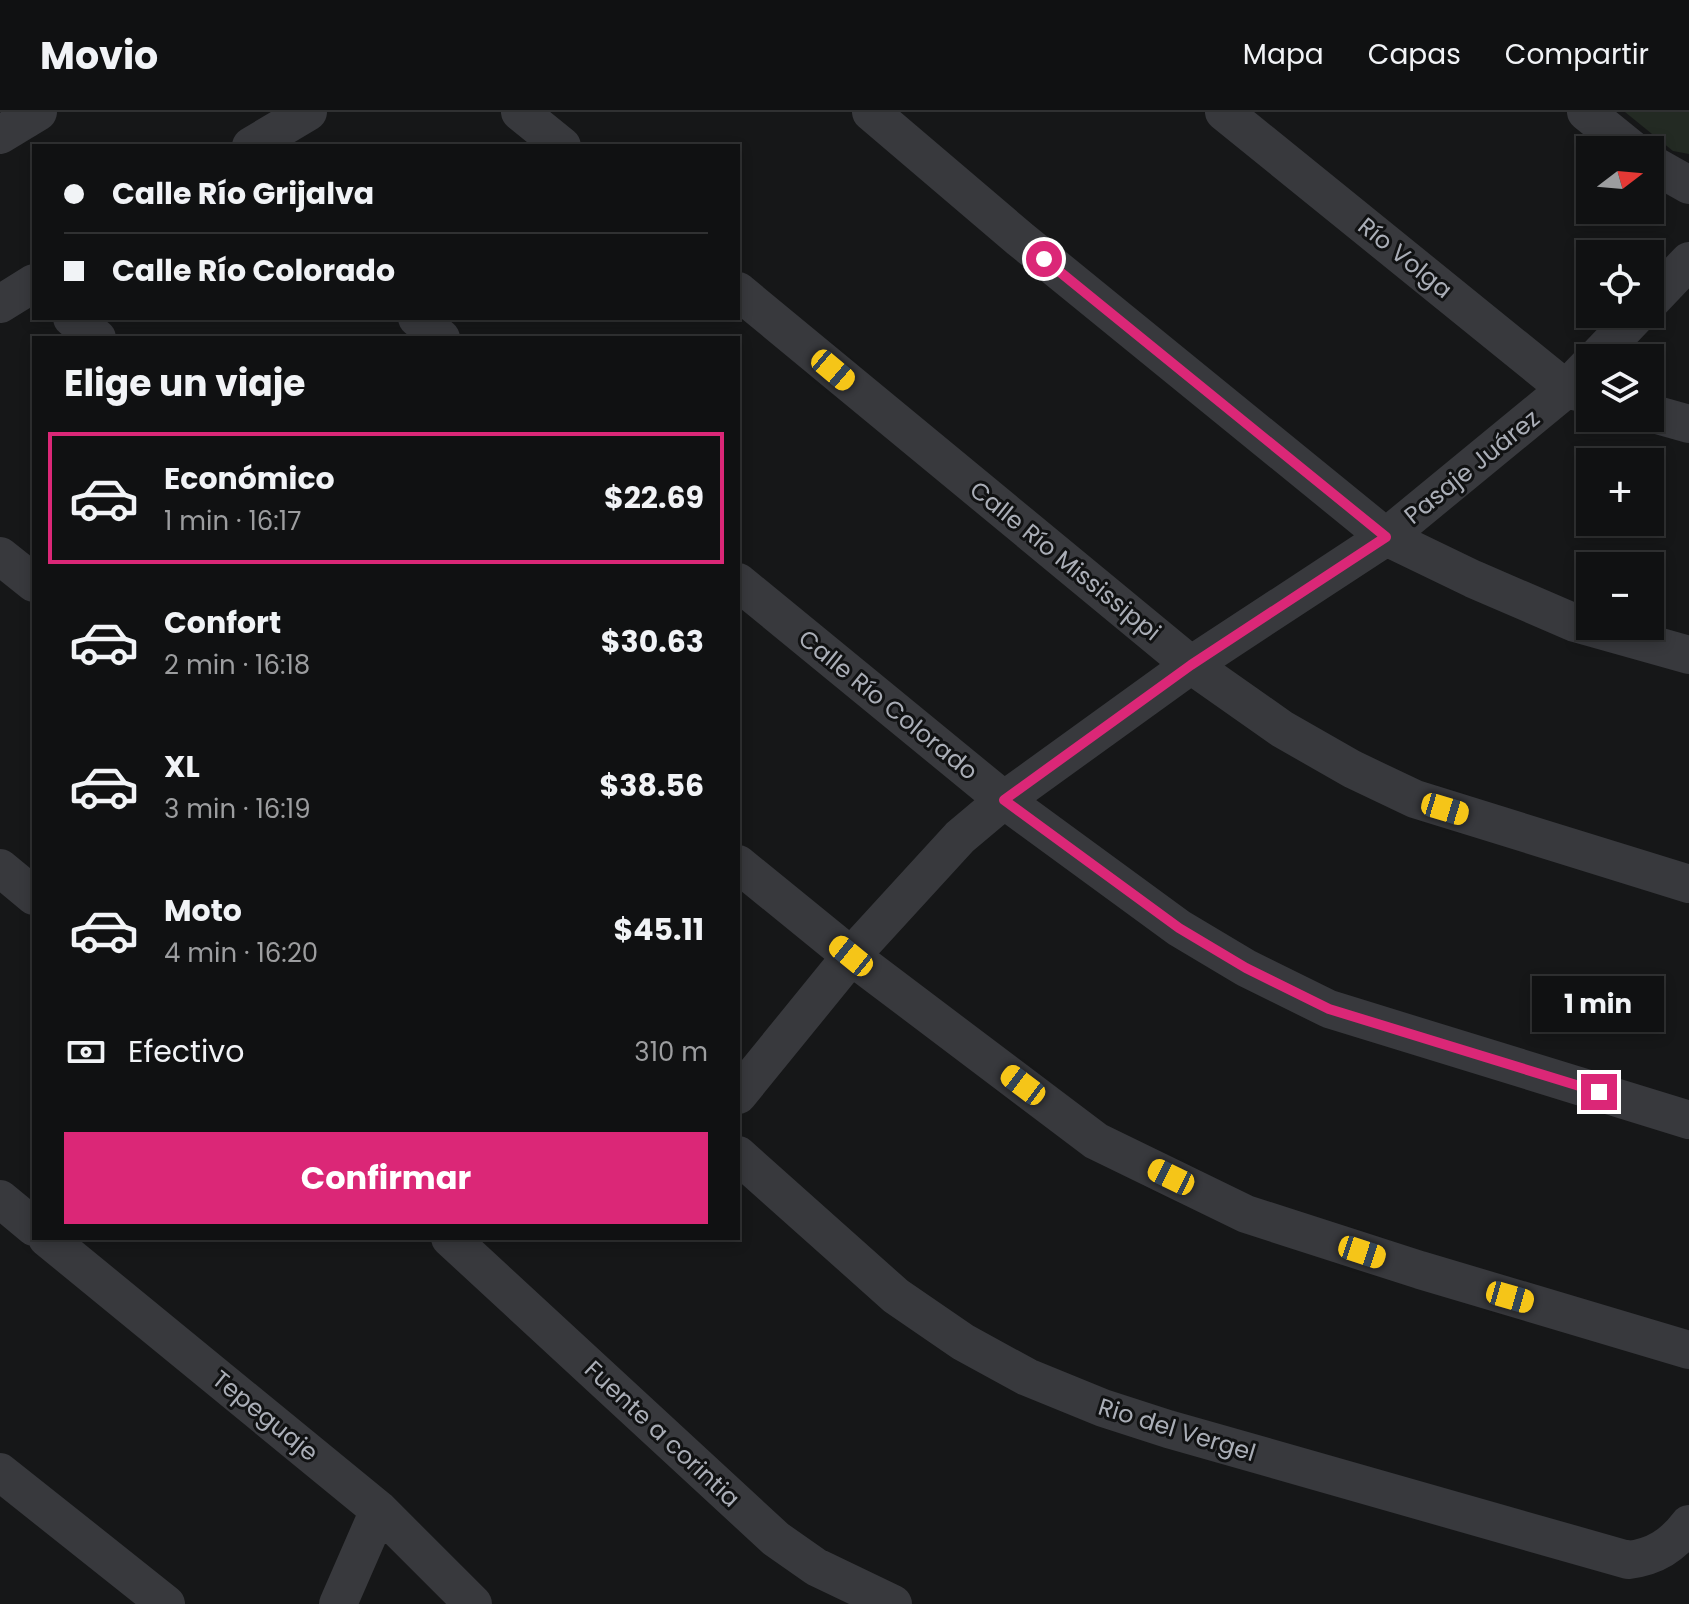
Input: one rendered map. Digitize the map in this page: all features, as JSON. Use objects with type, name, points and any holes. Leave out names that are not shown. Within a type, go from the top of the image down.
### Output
[{"type":"street","points":[[0,135],[38,112]]},
{"type":"street","points":[[254,144],[308,112]]},
{"type":"street","points":[[520,112],[560,144]]},
{"type":"street","points":[[871,112],[1020,239],[1386,537],[1575,623],[1689,655]]},
{"type":"street","name":"Río Volga","points":[[1224,112],[1576,378]]},
{"type":"street","points":[[1586,112],[1616,136]]},
{"type":"street","points":[[1664,171],[1689,185]]},
{"type":"street","points":[[1664,287],[1689,261]]},
{"type":"street","name":"Calle Río Mississippi","points":[[740,293],[1191,665],[1282,729],[1352,769],[1415,799],[1689,884]]},
{"type":"street","points":[[74,320],[94,336]]},
{"type":"street","points":[[419,320],[439,336]]},
{"type":"street","points":[[1609,344],[1625,328]]},
{"type":"street","name":"Pasaje Juárez","points":[[740,1093],[851,956],[960,837],[1004,800],[1191,665],[1386,537],[1576,388]]},
{"type":"street","points":[[1664,417],[1689,424]]},
{"type":"street","points":[[0,556],[32,581]]},
{"type":"street","name":"Calle Río Colorado","points":[[740,584],[1004,800],[1179,928],[1246,968],[1329,1009],[1689,1120]]},
{"type":"street","points":[[740,866],[851,956],[1096,1141],[1246,1214],[1420,1270],[1689,1350]]},
{"type":"street","points":[[0,868],[32,894]]},
{"type":"street","name":"Rio del Vergel","points":[[740,1157],[896,1296],[963,1342],[1027,1377],[1103,1408],[1184,1434],[1628,1560],[1652,1555],[1684,1531]]},
{"type":"street","points":[[0,1199],[32,1225]]},
{"type":"street","name":"Tepeguaje","points":[[49,1240],[379,1510],[473,1604]]},
{"type":"street","name":"Fuente a corintia","points":[[452,1240],[776,1539],[816,1567],[893,1604]]},
{"type":"street","points":[[0,1472],[166,1604]]},
{"type":"street","points":[[338,1604],[379,1510]]},
{"type":"shaded area","points":[[1625,112],[1689,112],[1689,154],[1673,151],[1664,144],[1664,136],[1655,136]]},
{"type":"route","points":[[1044,259],[1386,537],[1191,665],[1004,800],[1179,928],[1246,968],[1329,1009],[1599,1092]]}]
